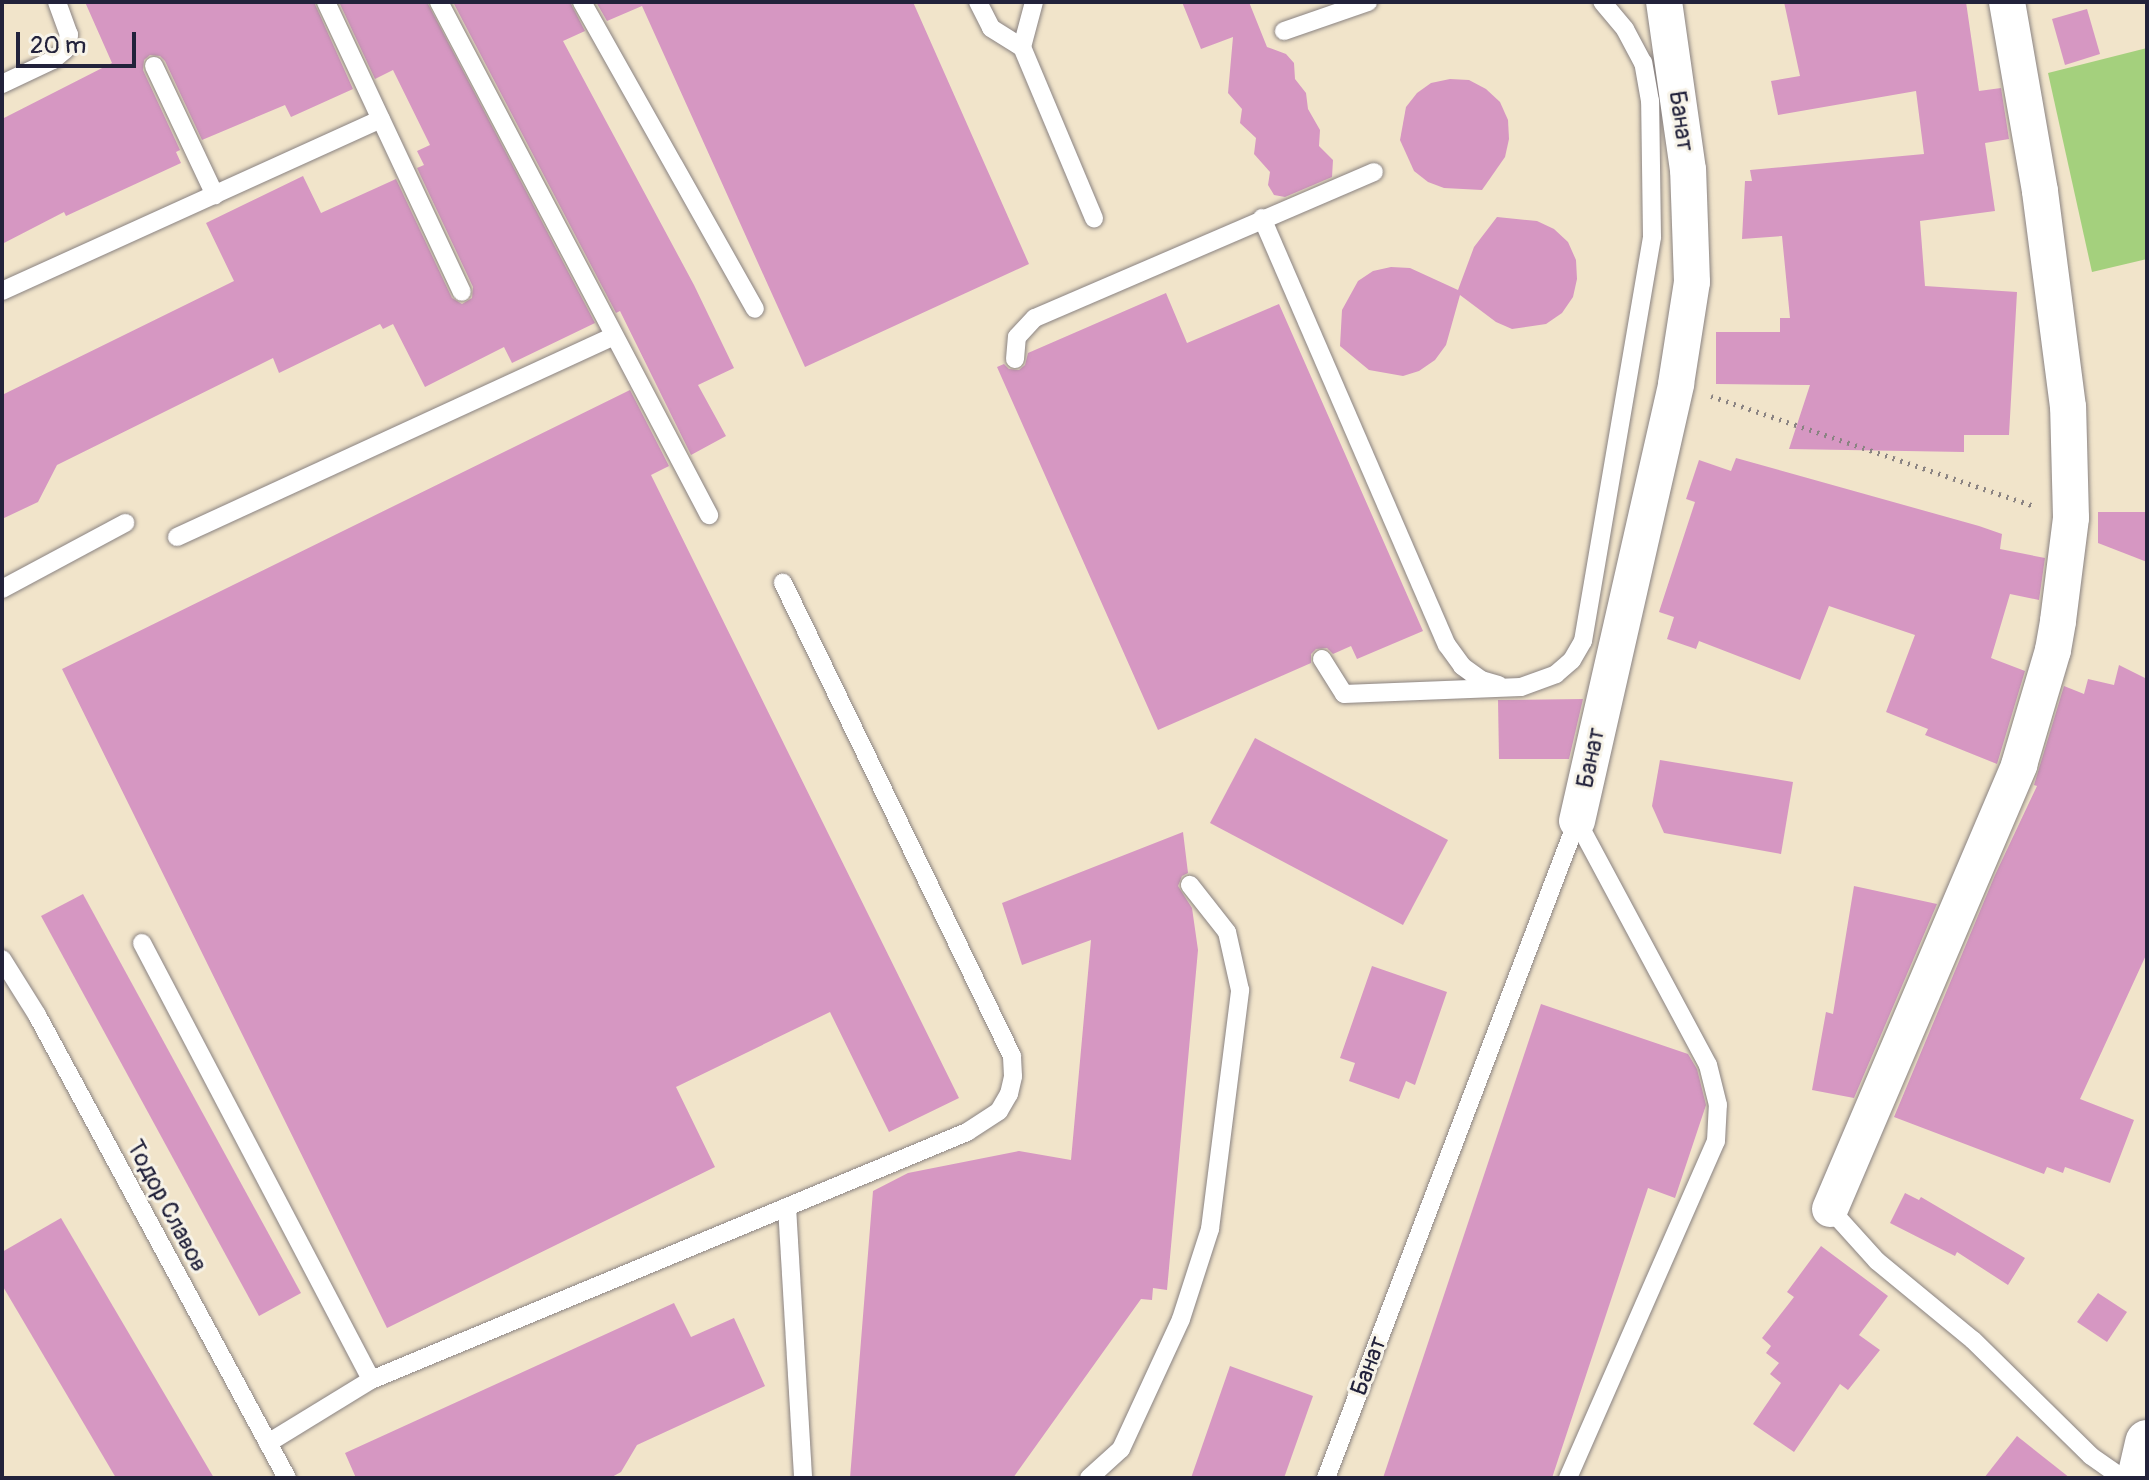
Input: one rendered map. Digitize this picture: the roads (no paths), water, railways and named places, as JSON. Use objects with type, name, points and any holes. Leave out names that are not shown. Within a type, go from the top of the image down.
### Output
[{"type":"street","name":"Банат","points":[[1577,821],[1676,384],[1692,282],[1688,170],[1664,2]]},
{"type":"street","points":[[1830,1209],[2019,765],[2053,650],[2071,518],[2068,407],[2040,191],[2007,2]]},
{"type":"street","points":[[2139,1478],[2147,1442]]},
{"type":"lane","points":[[2,84],[53,60],[65,50],[69,35],[57,2]]},
{"type":"lane","points":[[326,2],[462,292]]},
{"type":"lane","points":[[439,2],[709,515]]},
{"type":"lane","points":[[582,2],[755,309]]},
{"type":"lane","points":[[978,2],[991,28],[1022,47],[1094,218]]},
{"type":"lane","points":[[1022,47],[1034,2]]},
{"type":"lane","points":[[1284,31],[1368,2]]},
{"type":"lane","points":[[1602,2],[1625,29]]},
{"type":"lane","points":[[1322,659],[1344,694],[1504,687],[1538,684],[1556,674],[1572,660],[1583,641],[1652,237],[1650,101],[1643,63],[1610,2]]},
{"type":"lane","points":[[154,66],[215,195]]},
{"type":"lane","points":[[2,291],[381,119]]},
{"type":"lane","points":[[1015,359],[1017,337],[1035,318],[1374,172]]},
{"type":"lane","points":[[1262,218],[1447,645],[1462,666],[1481,680],[1504,687]]},
{"type":"lane","points":[[177,537],[614,336]]},
{"type":"lane","points":[[2,589],[125,523]]},
{"type":"lane","points":[[268,1443],[371,1380],[985,1124],[999,1111],[1009,1094],[1013,1076],[1012,1056],[783,583]]},
{"type":"lane","points":[[1568,1478],[1716,1141],[1718,1105],[1708,1065],[1577,821]]},
{"type":"lane","name":"Банат","points":[[1326,1478],[1577,821]]},
{"type":"lane","points":[[1089,1478],[1121,1449],[1181,1319],[1210,1229],[1240,990],[1227,932],[1190,885]]},
{"type":"lane","points":[[142,943],[371,1380]]},
{"type":"lane","name":"Тодор Славов","points":[[2,959],[37,1015],[287,1478]]},
{"type":"lane","points":[[787,1207],[803,1478]]},
{"type":"lane","points":[[1830,1209],[1877,1261],[1973,1340],[2091,1456],[2123,1478]]}]
